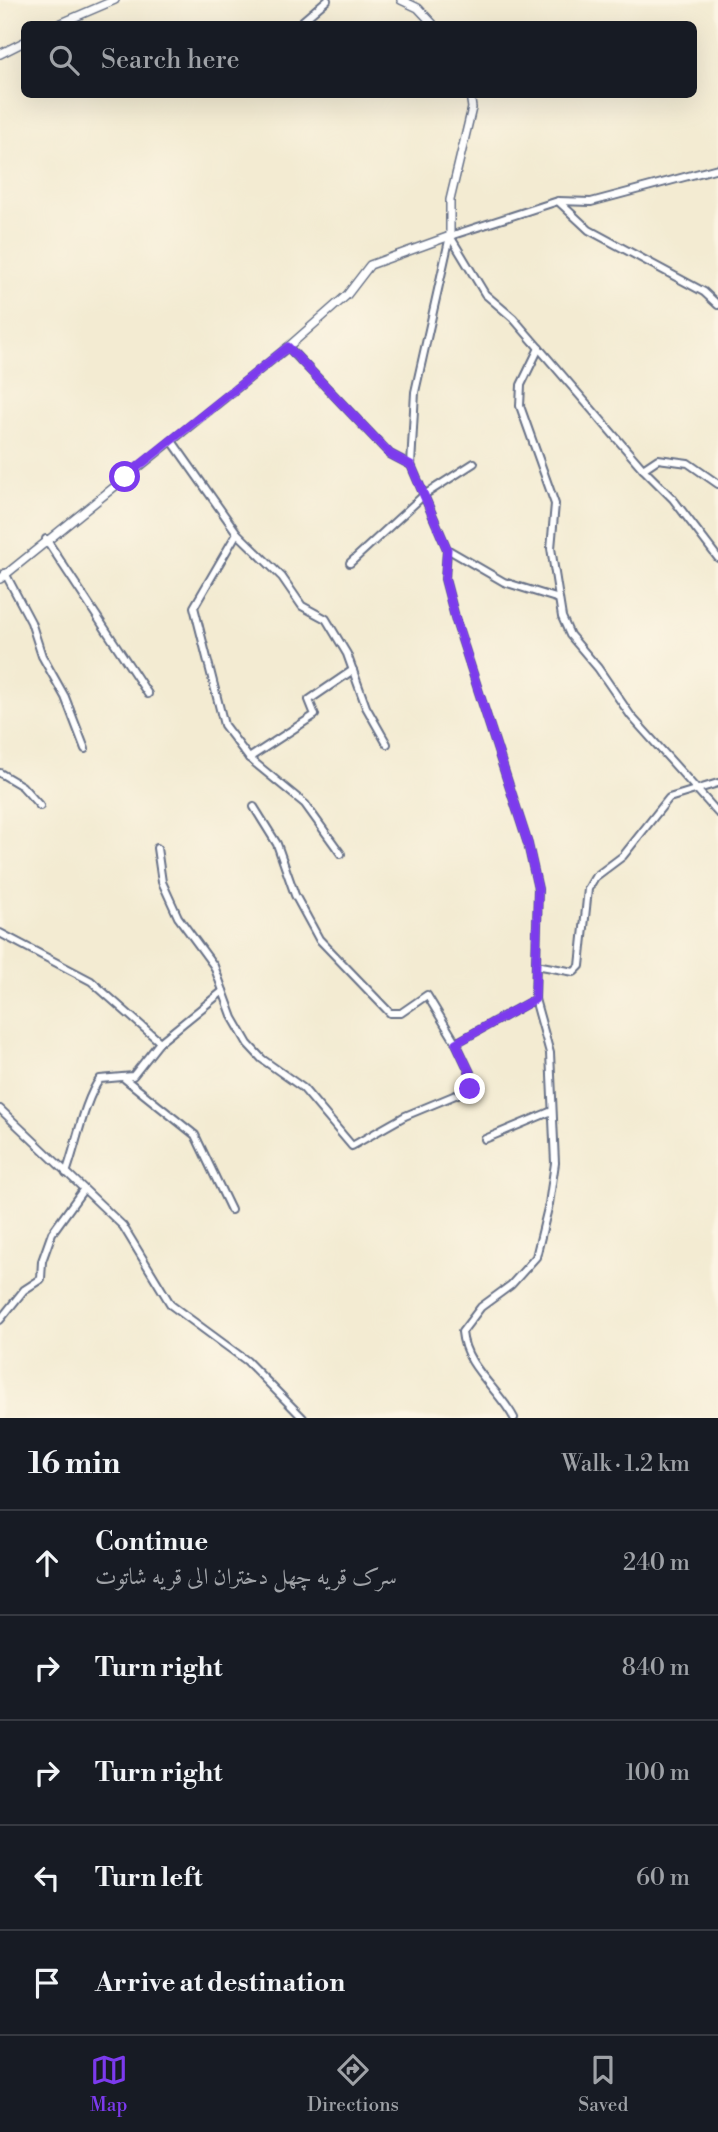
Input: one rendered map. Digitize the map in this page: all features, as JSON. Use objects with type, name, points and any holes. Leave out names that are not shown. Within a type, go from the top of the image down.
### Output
[{"type":"street","points":[[67,21],[115,0]]},
{"type":"street","points":[[302,21],[327,0]]},
{"type":"street","points":[[401,0],[418,8],[430,21]]},
{"type":"street","points":[[0,54],[21,44]]},
{"type":"street","points":[[471,98],[472,108],[450,200],[450,236],[415,392],[411,465],[447,549],[445,579],[456,621],[528,844],[538,889],[535,999],[550,1053],[555,1163],[550,1204],[536,1257],[512,1285],[481,1307],[462,1332],[463,1341],[480,1375],[506,1403],[514,1418]]},
{"type":"street","points":[[85,749],[65,697],[42,656],[31,622],[2,576],[288,347],[347,295],[369,265],[558,201],[591,202],[718,169]]},
{"type":"street","points":[[558,201],[589,230],[704,292],[718,305]]},
{"type":"street","points":[[450,236],[485,294],[513,318],[643,469],[673,499],[718,558]]},
{"type":"street","points":[[288,347],[390,454],[411,465]]},
{"type":"street","points":[[538,348],[521,385],[520,406],[555,504],[551,548],[559,599],[570,635],[598,668],[631,716],[698,787],[718,813]]},
{"type":"street","points":[[172,441],[237,533],[282,577],[302,606],[326,619],[353,670],[366,707],[387,744]]},
{"type":"street","points":[[643,469],[658,459],[688,463],[718,484]]},
{"type":"street","points":[[350,563],[424,495],[474,463]]},
{"type":"street","points":[[237,533],[194,607],[224,725],[249,758],[305,804],[341,854]]},
{"type":"street","points":[[46,539],[148,694]]},
{"type":"street","points":[[447,549],[504,582],[559,599]]},
{"type":"street","points":[[249,758],[314,716],[310,698],[353,670]]},
{"type":"street","points":[[0,773],[22,786],[40,806]]},
{"type":"street","points":[[536,965],[574,972],[580,966],[588,889],[595,877],[623,856],[669,798],[718,783]]},
{"type":"street","points":[[157,848],[162,882],[178,917],[214,966],[248,1044],[262,1059],[303,1087],[352,1146],[405,1115],[474,1085],[456,1043],[427,995],[401,1013],[390,1013],[319,939],[295,895],[277,844],[254,807]]},
{"type":"street","points":[[0,933],[91,981],[160,1042]]},
{"type":"street","points":[[125,1079],[139,1070],[160,1042],[223,991]]},
{"type":"street","points":[[456,1043],[535,999]]},
{"type":"street","points":[[66,1173],[79,1140],[92,1089],[100,1079],[125,1079],[195,1135],[232,1210]]},
{"type":"street","points":[[0,1109],[123,1226],[171,1305],[247,1362],[303,1418]]},
{"type":"street","points":[[485,1139],[552,1111]]},
{"type":"street","points":[[0,1320],[24,1290],[41,1279],[42,1261],[52,1233],[83,1190]]},
{"type":"route","points":[[125,477],[288,347],[390,454],[411,465],[447,549],[445,579],[456,621],[528,844],[538,889],[535,999],[456,1043],[473,1079],[474,1085],[470,1089]]}]
